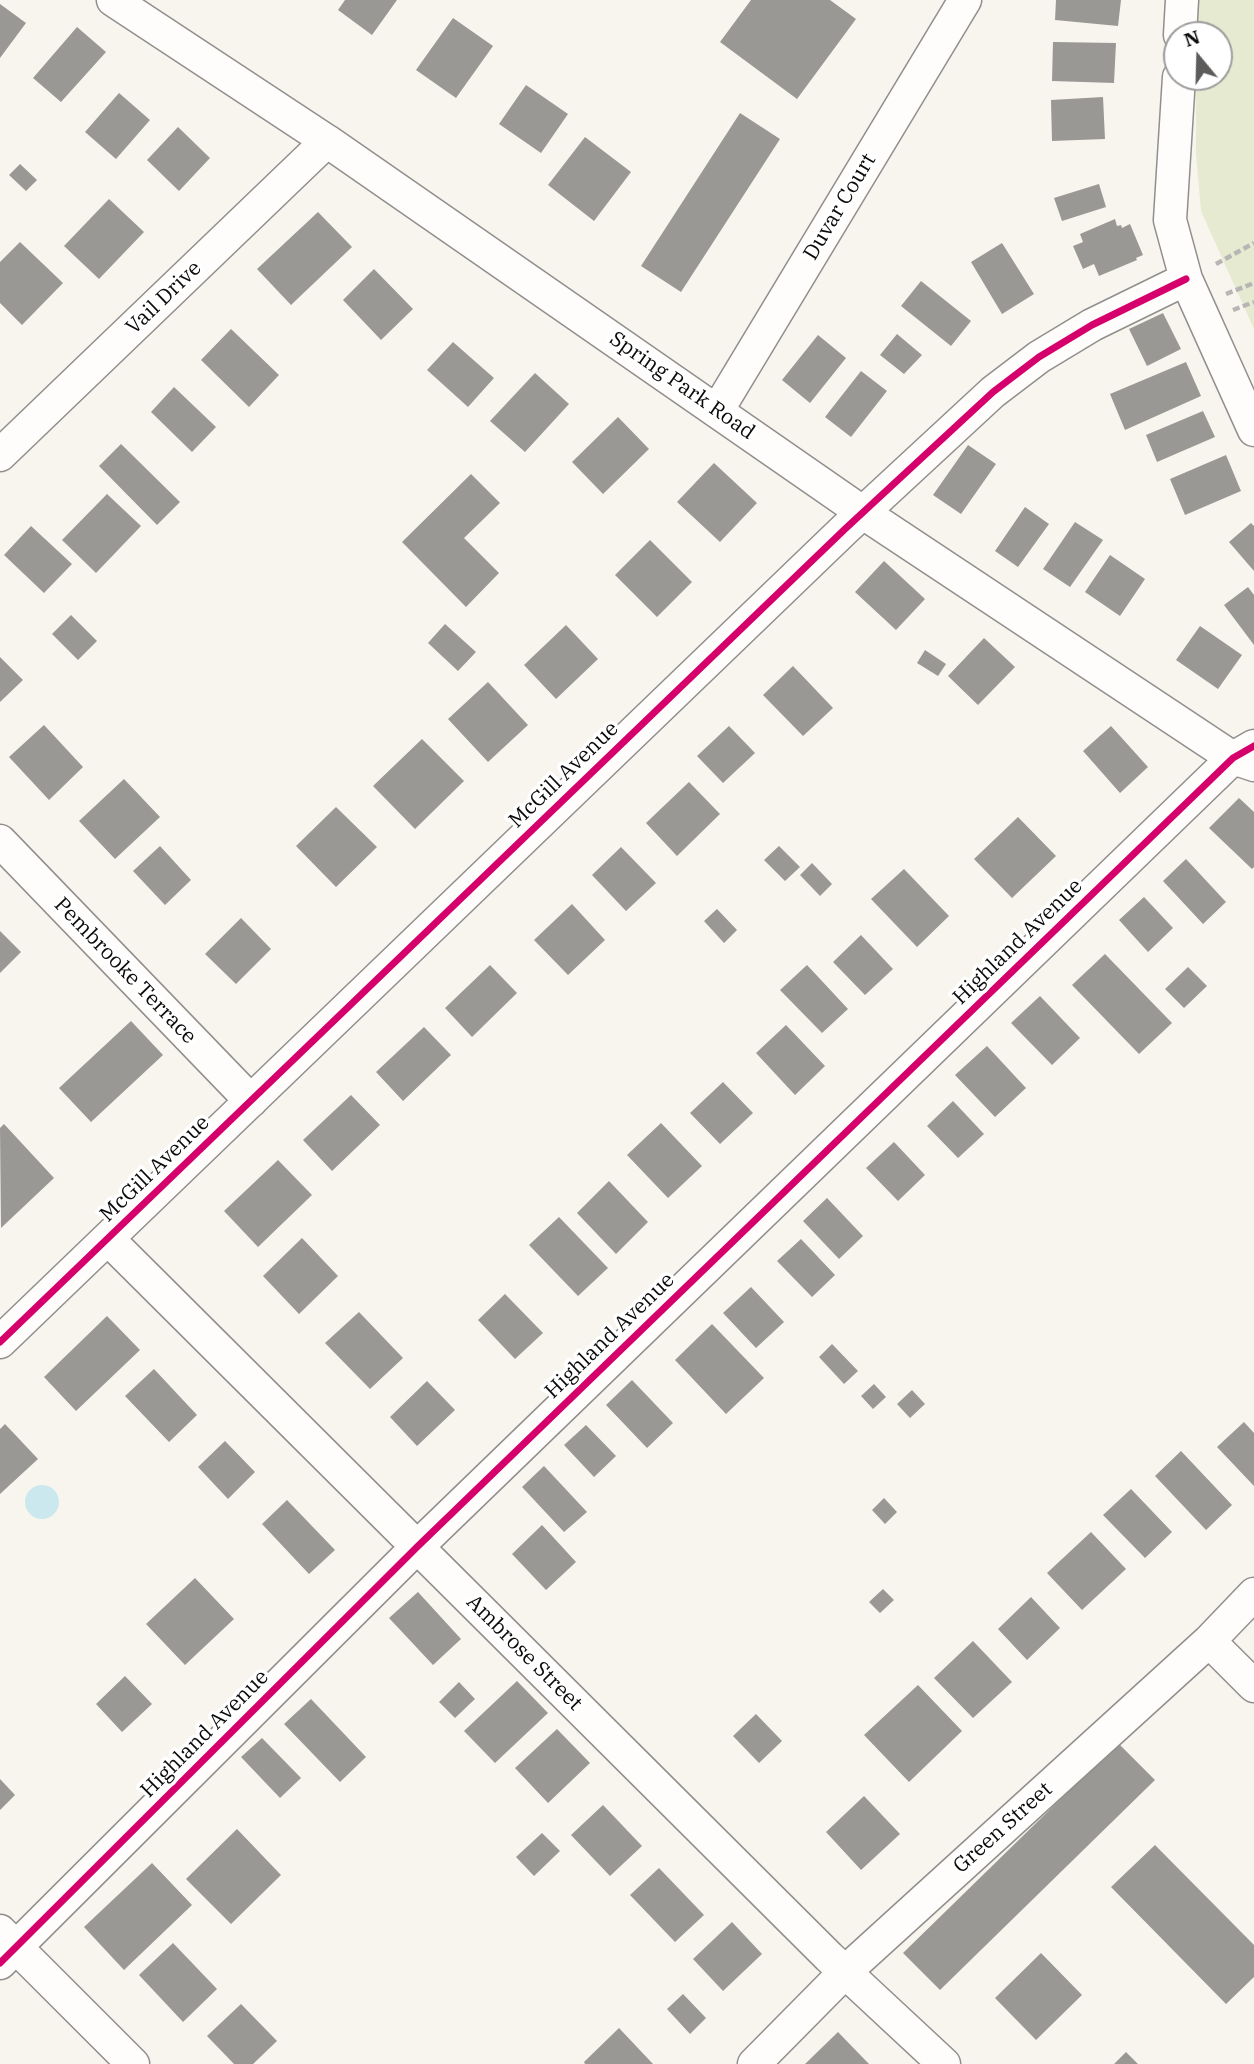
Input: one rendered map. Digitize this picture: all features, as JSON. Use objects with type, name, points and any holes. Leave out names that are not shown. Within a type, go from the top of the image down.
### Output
[{"type":"street","name":"Spring Park Road","points":[[113,0],[327,141],[863,512],[1247,756]]},
{"type":"street","points":[[1181,21],[1182,0]]},
{"type":"street","name":"Duvar Court","points":[[717,411],[962,1]]},
{"type":"street","points":[[1178,91],[1170,220],[1197,274],[1254,430]]},
{"type":"street","name":"Vail Drive","points":[[0,455],[327,141]]},
{"type":"street","name":"McGill Avenue","points":[[0,1342],[863,512],[993,392],[1039,357],[1092,325],[1197,274]]},
{"type":"street","name":"Highland Avenue","points":[[6,1947],[416,1546],[1247,756]]},
{"type":"street","name":"Pembrooke Terrace","points":[[0,841],[251,1101]]},
{"type":"street","name":"Ambrose Street","points":[[108,1239],[845,1972],[944,2064]]},
{"type":"street","name":"Green Street","points":[[754,2064],[845,1972],[1209,1640],[1254,1594]]},
{"type":"street","points":[[1209,1640],[1254,1686]]},
{"type":"street","points":[[6,1947],[133,2064]]},
{"type":"path","points":[[1197,274],[1254,243]]},
{"type":"path","points":[[1219,297],[1254,283]]},
{"type":"path","points":[[1225,313],[1254,302]]},
{"type":"green space","points":[[1197,0],[1254,0],[1254,329],[1201,211],[1196,153],[1196,91],[1233,91],[1233,21],[1196,21]]},
{"type":"water","points":[[42,1485],[54,1490],[59,1502],[54,1514],[42,1519],[30,1514],[25,1502],[30,1490]]},
{"type":"building","points":[[345,0],[397,0],[372,35],[338,10]]},
{"type":"building","points":[[751,0],[830,0],[856,19],[797,99],[720,42]]},
{"type":"building","points":[[1056,0],[1121,0],[1118,26],[1055,20]]},
{"type":"building","points":[[0,4],[26,23],[0,58]]},
{"type":"building","points":[[453,18],[493,46],[456,98],[416,70]]},
{"type":"building","points":[[77,27],[106,52],[61,102],[33,78]]},
{"type":"building","points":[[1053,42],[1116,43],[1114,83],[1052,81]]},
{"type":"building","points":[[526,85],[568,114],[541,153],[499,124]]},
{"type":"building","points":[[119,93],[150,120],[116,159],[85,132]]},
{"type":"building","points":[[1103,97],[1105,139],[1052,141],[1051,100]]},
{"type":"building","points":[[740,113],[780,139],[681,292],[641,266]]},
{"type":"building","points":[[178,127],[210,158],[179,191],[147,160]]},
{"type":"building","points":[[585,137],[631,172],[594,221],[548,185]]},
{"type":"building","points":[[20,164],[37,180],[26,191],[9,175]]},
{"type":"building","points":[[1099,184],[1106,207],[1062,221],[1054,198]]},
{"type":"building","points":[[109,199],[144,232],[99,279],[64,246]]},
{"type":"building","points":[[318,212],[352,247],[291,305],[257,269]]},
{"type":"building","points":[[1115,219],[1117,226],[1121,225],[1122,228],[1130,224],[1143,255],[1099,276],[1094,264],[1083,269],[1073,246],[1083,242],[1080,234]]},
{"type":"building","points":[[20,242],[63,283],[22,325],[0,303],[0,262]]},
{"type":"building","points":[[1002,243],[1034,294],[1002,314],[971,262]]},
{"type":"building","points":[[374,269],[413,309],[381,340],[343,300]]},
{"type":"building","points":[[921,281],[971,321],[951,346],[901,306]]},
{"type":"building","points":[[1163,313],[1181,349],[1147,366],[1129,329]]},
{"type":"building","points":[[231,329],[279,375],[249,407],[201,360]]},
{"type":"building","points":[[897,334],[922,355],[904,374],[880,355]]},
{"type":"building","points":[[818,335],[846,358],[810,403],[782,380]]},
{"type":"building","points":[[453,342],[494,378],[468,407],[427,370]]},
{"type":"building","points":[[1186,362],[1201,396],[1125,430],[1110,394]]},
{"type":"building","points":[[861,371],[887,391],[851,437],[825,417]]},
{"type":"building","points":[[535,373],[569,404],[525,452],[490,421]]},
{"type":"building","points":[[174,387],[216,427],[192,452],[151,412]]},
{"type":"building","points":[[1203,411],[1215,437],[1157,462],[1146,435]]},
{"type":"building","points":[[618,417],[649,449],[603,494],[572,462]]},
{"type":"building","points":[[121,444],[180,502],[157,525],[99,466]]},
{"type":"building","points":[[968,445],[996,464],[961,514],[933,495]]},
{"type":"building","points":[[1226,455],[1241,491],[1185,515],[1170,479]]},
{"type":"building","points":[[714,463],[757,503],[720,542],[677,502]]},
{"type":"building","points":[[471,474],[500,503],[464,538],[499,573],[466,607],[402,542]]},
{"type":"building","points":[[107,494],[141,526],[96,573],[62,540]]},
{"type":"building","points":[[1025,507],[1049,524],[1018,567],[995,551]]},
{"type":"building","points":[[1075,522],[1103,540],[1070,587],[1043,569]]},
{"type":"building","points":[[1251,523],[1254,526],[1254,571],[1229,542]]},
{"type":"building","points":[[31,526],[72,564],[44,593],[4,555]]},
{"type":"building","points":[[650,540],[692,582],[657,617],[615,575]]},
{"type":"building","points":[[1110,555],[1145,579],[1120,616],[1085,592]]},
{"type":"building","points":[[884,561],[925,599],[896,630],[855,592]]},
{"type":"building","points":[[1248,587],[1254,595],[1254,645],[1224,605]]},
{"type":"building","points":[[71,615],[97,641],[78,660],[52,634]]},
{"type":"building","points":[[445,624],[476,652],[458,671],[428,643]]},
{"type":"building","points":[[566,625],[598,659],[556,699],[524,665]]},
{"type":"building","points":[[1200,626],[1242,655],[1218,689],[1176,660]]},
{"type":"building","points":[[984,638],[1015,667],[978,705],[948,676]]},
{"type":"building","points":[[925,650],[946,664],[938,676],[917,663]]},
{"type":"building","points":[[0,657],[23,680],[0,702]]},
{"type":"building","points":[[793,666],[833,708],[803,736],[763,695]]},
{"type":"building","points":[[488,682],[528,725],[488,762],[448,719]]},
{"type":"building","points":[[44,725],[83,767],[49,800],[9,757]]},
{"type":"building","points":[[729,726],[755,753],[723,783],[697,756]]},
{"type":"building","points":[[1111,726],[1148,767],[1120,793],[1083,751]]},
{"type":"building","points":[[422,739],[464,781],[415,829],[373,786]]},
{"type":"building","points":[[124,779],[160,817],[115,859],[79,821]]},
{"type":"building","points":[[689,782],[720,814],[677,856],[646,823]]},
{"type":"building","points":[[1239,798],[1254,812],[1252,869],[1209,828]]},
{"type":"building","points":[[336,807],[377,847],[336,887],[296,846]]},
{"type":"building","points":[[1018,817],[1056,856],[1012,898],[974,859]]},
{"type":"building","points":[[160,846],[191,880],[165,905],[133,871]]},
{"type":"building","points":[[779,846],[800,867],[785,881],[764,860]]},
{"type":"building","points":[[621,847],[656,883],[626,911],[592,875]]},
{"type":"building","points":[[1186,859],[1226,902],[1203,924],[1163,881]]},
{"type":"building","points":[[812,863],[832,884],[820,896],[800,875]]},
{"type":"building","points":[[904,869],[949,916],[917,947],[871,899]]},
{"type":"building","points":[[1144,897],[1173,928],[1148,952],[1119,920]]},
{"type":"building","points":[[572,904],[605,940],[568,975],[534,940]]},
{"type":"building","points":[[717,909],[737,930],[724,943],[704,921]]},
{"type":"building","points":[[241,918],[271,949],[236,984],[205,954]]},
{"type":"building","points":[[0,931],[21,952],[0,973]]},
{"type":"building","points":[[861,935],[893,969],[865,995],[833,962]]},
{"type":"building","points":[[1105,954],[1172,1023],[1139,1054],[1072,985]]},
{"type":"building","points":[[490,965],[517,993],[472,1037],[445,1008]]},
{"type":"building","points":[[807,965],[848,1009],[822,1033],[780,990]]},
{"type":"building","points":[[1188,967],[1207,986],[1184,1008],[1165,989]]},
{"type":"building","points":[[1040,996],[1080,1038],[1052,1065],[1011,1023]]},
{"type":"building","points":[[131,1021],[163,1055],[91,1122],[59,1088]]},
{"type":"building","points":[[786,1025],[825,1066],[795,1095],[756,1053]]},
{"type":"building","points":[[424,1027],[451,1055],[403,1101],[376,1072]]},
{"type":"building","points":[[987,1046],[1026,1088],[995,1117],[955,1075]]},
{"type":"building","points":[[723,1082],[753,1113],[720,1144],[690,1113]]},
{"type":"building","points":[[351,1095],[380,1125],[332,1171],[303,1140]]},
{"type":"building","points":[[953,1101],[984,1134],[958,1158],[927,1126]]},
{"type":"building","points":[[661,1123],[702,1166],[668,1198],[627,1155]]},
{"type":"building","points":[[4,1124],[54,1178],[1,1228],[0,1128]]},
{"type":"building","points":[[894,1142],[925,1175],[898,1201],[866,1168]]},
{"type":"building","points":[[278,1160],[312,1195],[258,1247],[224,1211]]},
{"type":"building","points":[[609,1181],[648,1222],[616,1254],[577,1213]]},
{"type":"building","points":[[827,1198],[863,1236],[839,1259],[803,1221]]},
{"type":"building","points":[[559,1217],[608,1268],[578,1296],[529,1245]]},
{"type":"building","points":[[302,1238],[338,1276],[299,1314],[263,1276]]},
{"type":"building","points":[[801,1239],[835,1275],[812,1297],[777,1261]]},
{"type":"building","points":[[751,1287],[784,1322],[756,1348],[723,1313]]},
{"type":"building","points":[[505,1294],[543,1333],[515,1359],[478,1320]]},
{"type":"building","points":[[359,1312],[403,1358],[370,1389],[325,1343]]},
{"type":"building","points":[[107,1316],[140,1350],[76,1411],[44,1377]]},
{"type":"building","points":[[712,1324],[764,1378],[726,1414],[675,1360]]},
{"type":"building","points":[[832,1344],[858,1371],[844,1384],[819,1357]]},
{"type":"building","points":[[154,1369],[197,1415],[169,1442],[125,1396]]},
{"type":"building","points":[[632,1380],[673,1423],[647,1448],[606,1405]]},
{"type":"building","points":[[427,1381],[455,1410],[417,1446],[390,1417]]},
{"type":"building","points":[[874,1384],[886,1397],[873,1409],[861,1396]]},
{"type":"building","points":[[912,1390],[925,1404],[910,1418],[897,1404]]},
{"type":"building","points":[[1244,1422],[1254,1433],[1254,1486],[1217,1447]]},
{"type":"building","points":[[5,1424],[38,1459],[0,1494],[0,1429]]},
{"type":"building","points":[[586,1425],[616,1456],[594,1477],[564,1445]]},
{"type":"building","points":[[225,1441],[255,1472],[228,1499],[198,1467]]},
{"type":"building","points":[[1181,1451],[1232,1505],[1206,1530],[1155,1476]]},
{"type":"building","points":[[544,1466],[587,1512],[564,1532],[522,1487]]},
{"type":"building","points":[[1131,1489],[1172,1532],[1145,1558],[1103,1515]]},
{"type":"building","points":[[884,1498],[897,1512],[885,1524],[872,1510]]},
{"type":"building","points":[[287,1500],[335,1550],[309,1574],[262,1524]]},
{"type":"building","points":[[542,1525],[576,1562],[546,1590],[512,1554]]},
{"type":"building","points":[[1091,1532],[1126,1569],[1082,1610],[1047,1573]]},
{"type":"building","points":[[195,1578],[234,1619],[185,1665],[146,1624]]},
{"type":"building","points":[[883,1589],[894,1600],[880,1613],[869,1602]]},
{"type":"building","points":[[418,1592],[461,1639],[433,1665],[389,1618]]},
{"type":"building","points":[[1031,1597],[1060,1628],[1027,1660],[998,1629]]},
{"type":"building","points":[[973,1641],[1012,1682],[973,1718],[934,1678]]},
{"type":"building","points":[[125,1676],[152,1704],[122,1732],[96,1704]]},
{"type":"building","points":[[517,1681],[548,1713],[495,1763],[464,1731]]},
{"type":"building","points":[[459,1682],[475,1699],[455,1718],[439,1702]]},
{"type":"building","points":[[918,1685],[962,1731],[909,1782],[864,1735]]},
{"type":"building","points":[[311,1699],[366,1757],[340,1782],[284,1724]]},
{"type":"building","points":[[756,1714],[782,1741],[759,1763],[733,1736]]},
{"type":"building","points":[[557,1729],[590,1763],[548,1803],[515,1768]]},
{"type":"building","points":[[262,1738],[301,1778],[280,1798],[241,1757]]},
{"type":"building","points":[[1118,1743],[1155,1780],[940,1990],[903,1953]]},
{"type":"building","points":[[0,1779],[15,1795],[0,1810]]},
{"type":"building","points":[[864,1796],[900,1834],[861,1870],[826,1832]]},
{"type":"building","points":[[603,1805],[642,1846],[610,1876],[571,1835]]},
{"type":"building","points":[[237,1829],[281,1875],[231,1924],[186,1879]]},
{"type":"building","points":[[542,1833],[560,1851],[534,1876],[516,1857]]},
{"type":"building","points":[[1155,1845],[1254,1945],[1254,1977],[1226,2004],[1111,1887]]},
{"type":"building","points":[[152,1863],[192,1905],[124,1970],[84,1927]]},
{"type":"building","points":[[659,1868],[704,1915],[675,1942],[630,1895]]},
{"type":"building","points":[[732,1922],[762,1954],[723,1991],[693,1959]]},
{"type":"building","points":[[173,1943],[217,1989],[183,2022],[139,1975]]},
{"type":"building","points":[[1041,1953],[1082,1995],[1036,2040],[995,1998]]},
{"type":"building","points":[[683,1994],[706,2018],[690,2034],[667,2009]]},
{"type":"building","points":[[241,2004],[277,2041],[253,2064],[234,2064],[207,2036]]},
{"type":"building","points":[[619,2028],[653,2064],[585,2064],[584,2062]]},
{"type":"building","points":[[838,2032],[869,2064],[805,2064]]},
{"type":"building","points":[[1126,2052],[1138,2064],[1114,2064]]},
{"type":"cycle path","points":[[0,1342],[845,529],[993,392],[1039,357],[1092,325],[1186,279]]},
{"type":"cycle path","points":[[0,1963],[417,1547],[1233,758],[1254,746]]}]
